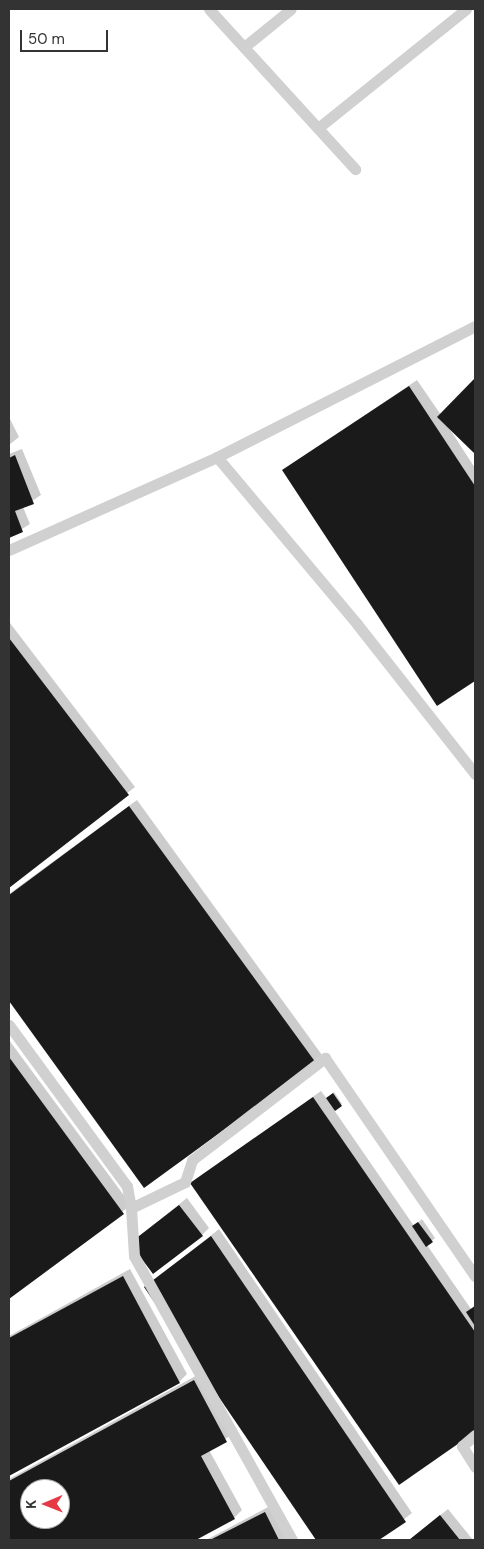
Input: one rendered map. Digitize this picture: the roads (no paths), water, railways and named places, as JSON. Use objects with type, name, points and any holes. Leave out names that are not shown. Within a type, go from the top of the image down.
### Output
[{"type":"street","points":[[209,9],[355,169]]},
{"type":"street","points":[[244,47],[291,9]]},
{"type":"street","points":[[318,128],[466,9]]},
{"type":"street","points":[[9,550],[217,457],[475,326]]},
{"type":"street","points":[[217,457],[357,624],[475,774]]},
{"type":"street","points":[[9,1025],[127,1186],[131,1208],[134,1256],[292,1540]]},
{"type":"street","points":[[131,1208],[185,1182],[192,1160],[325,1058],[475,1276]]},
{"type":"street","points":[[475,1435],[462,1446],[475,1467]]}]
